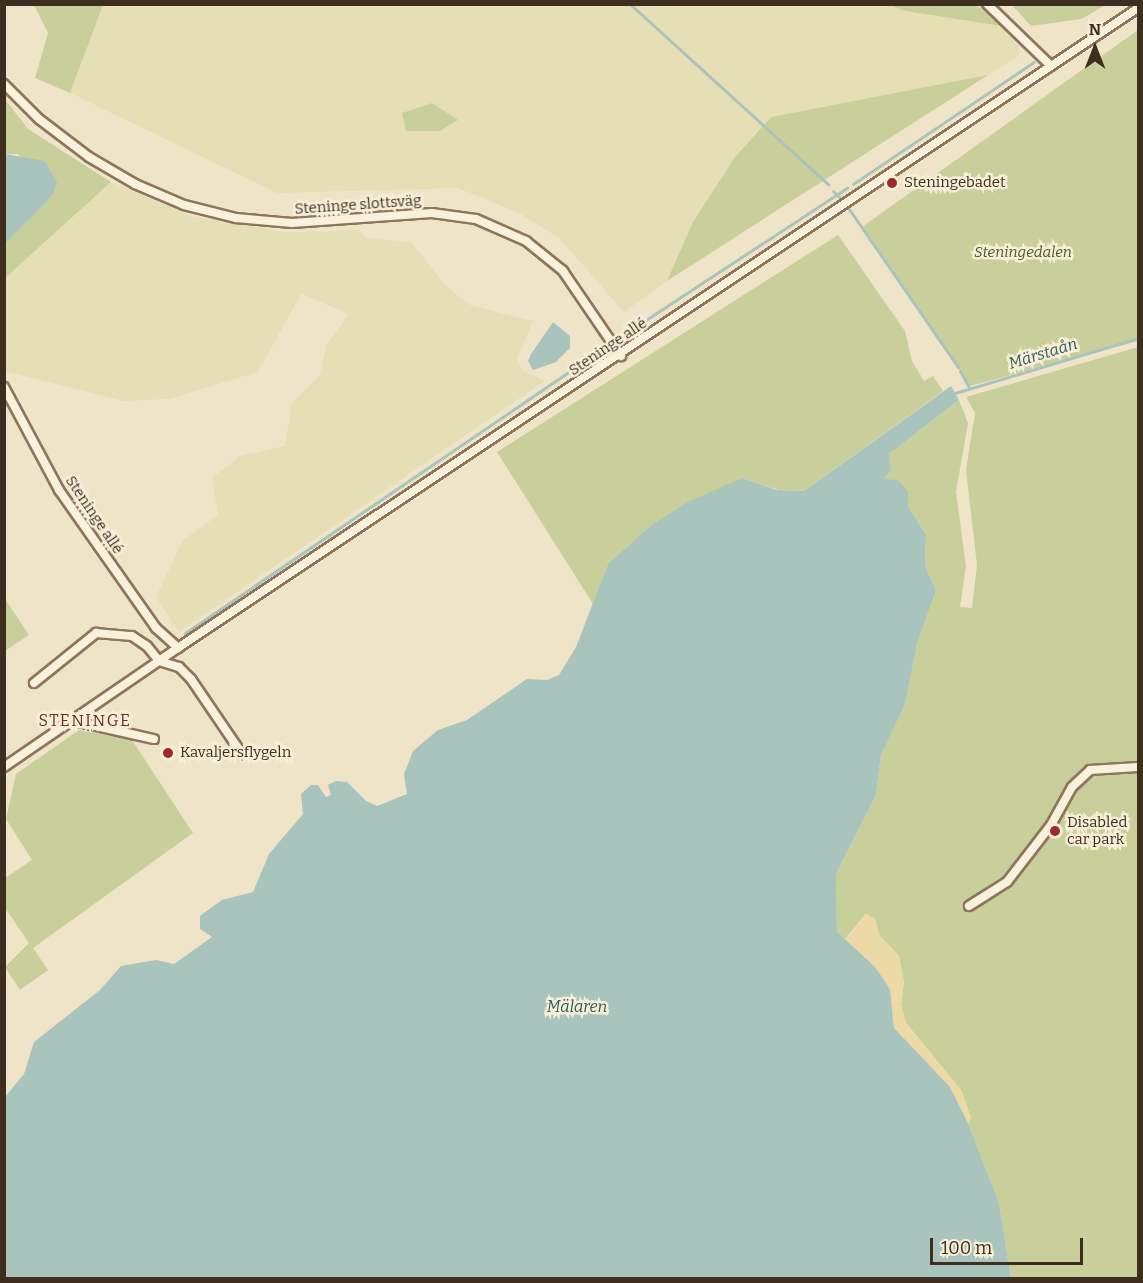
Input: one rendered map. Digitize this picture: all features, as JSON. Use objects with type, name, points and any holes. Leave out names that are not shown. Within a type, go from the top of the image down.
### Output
[{"type":"street","points":[[987,4],[1051,66]]},
{"type":"street","name":"Steninge allé","points":[[4,767],[178,648],[621,356],[1138,8]]},
{"type":"street","name":"Steninge slottsväg","points":[[4,84],[39,119],[89,157],[135,184],[184,205],[236,218],[292,223],[432,213],[476,219],[526,241],[563,271],[621,356]]},
{"type":"street","name":"Steninge allé","points":[[4,387],[58,490],[156,628],[178,648]]},
{"type":"street","points":[[34,684],[96,633],[132,636],[147,646],[159,661],[178,667],[190,679],[242,754]]},
{"type":"street","points":[[74,721],[154,739]]},
{"type":"street","points":[[969,906],[1007,882],[1051,825],[1072,787],[1090,770],[1138,767]]},
{"type":"shaded area","points":[[103,4],[890,4],[905,11],[1001,26],[1019,47],[1019,56],[988,75],[771,117],[735,157],[693,222],[667,281],[624,312],[560,239],[519,213],[458,188],[277,193],[70,93]],"holes":[[[402,113],[458,120],[440,131],[406,131]]]},
{"type":"shaded area","points":[[111,182],[191,216],[285,232],[359,230],[366,238],[411,242],[446,286],[470,305],[533,321],[517,358],[522,370],[545,381],[179,632],[156,597],[183,540],[218,515],[212,478],[240,456],[285,446],[292,403],[320,375],[327,344],[349,314],[301,294],[258,372],[169,399],[123,401],[5,371],[4,278]]},
{"type":"green space","points":[[34,5],[103,5],[70,93],[35,78],[48,33]]},
{"type":"green space","points":[[890,5],[974,5],[991,13],[1001,26],[905,11]]},
{"type":"green space","points":[[1012,5],[1106,5],[1081,19],[1031,26]]},
{"type":"green space","name":"Steningedalen","points":[[1138,30],[1138,341],[970,386],[862,227]]},
{"type":"green space","points":[[988,75],[667,281],[693,222],[735,157],[771,117]]},
{"type":"green space","points":[[4,98],[28,129],[111,182],[5,278],[5,244],[53,195],[18,154],[5,154]]},
{"type":"green space","points":[[432,103],[458,120],[440,131],[406,131],[402,113]]},
{"type":"green space","points":[[838,235],[905,331],[912,361],[924,381],[933,376],[943,391],[804,491],[779,490],[742,478],[608,564],[593,604],[497,452]]},
{"type":"green space","points":[[1138,347],[1138,1278],[1011,1278],[999,1203],[968,1123],[971,1118],[961,1090],[906,1023],[901,1005],[904,982],[899,956],[879,935],[875,919],[866,914],[843,941],[837,932],[836,874],[876,795],[881,755],[905,705],[917,644],[936,591],[925,565],[926,535],[908,506],[908,491],[884,479],[889,454],[959,400],[968,423],[956,492],[966,566],[960,607],[972,608],[977,565],[966,470],[975,413],[966,397]]},
{"type":"green space","points":[[4,597],[29,635],[5,651],[4,651]]},
{"type":"green space","points":[[79,730],[132,740],[193,833],[33,948],[48,970],[20,990],[5,967],[29,943],[5,908],[5,878],[32,860],[6,819],[16,774]]},
{"type":"sand","points":[[867,914],[875,919],[879,935],[899,956],[904,982],[901,1005],[906,1023],[961,1090],[971,1118],[968,1123],[950,1087],[894,1028],[890,988],[843,941]]},
{"type":"water","points":[[5,154],[45,161],[57,182],[53,195],[5,244]]},
{"type":"water","points":[[553,322],[570,336],[570,348],[556,362],[533,370],[528,361]]},
{"type":"water","name":"Mälaren","points":[[951,386],[959,400],[889,454],[891,469],[884,479],[898,480],[908,491],[908,506],[926,535],[925,565],[936,591],[917,644],[905,705],[881,755],[876,795],[836,874],[837,932],[875,967],[890,989],[894,1028],[950,1087],[968,1123],[999,1203],[1011,1278],[5,1278],[5,1097],[24,1074],[34,1042],[100,990],[121,966],[156,960],[174,964],[212,937],[200,929],[200,916],[222,900],[253,892],[269,854],[303,814],[301,794],[311,785],[318,785],[326,797],[331,795],[328,785],[336,781],[347,782],[366,801],[377,806],[407,794],[404,774],[413,751],[438,730],[467,720],[527,679],[547,680],[559,675],[576,647],[608,564],[653,524],[688,502],[742,478],[777,490],[804,491]]},
{"type":"waterway","points":[[630,4],[828,184]]},
{"type":"waterway","points":[[853,184],[1034,62]]},
{"type":"waterway","points":[[629,331],[847,188]]},
{"type":"waterway","points":[[833,191],[843,201]]},
{"type":"waterway","points":[[849,209],[958,367]]},
{"type":"waterway","name":"Märstaån","points":[[955,393],[1138,338]]},
{"type":"waterway","points":[[185,633],[601,350]]},
{"type":"waterway","points":[[960,371],[969,387]]},
{"type":"place","name":"Steningebadet","points":[[892,183]]},
{"type":"place","name":"Kavaljersflygeln","points":[[168,753]]},
{"type":"place","name":"Disabled car park","points":[[1055,831]]},
{"type":"district","name":"STENINGE","points":[[85,721]]}]
